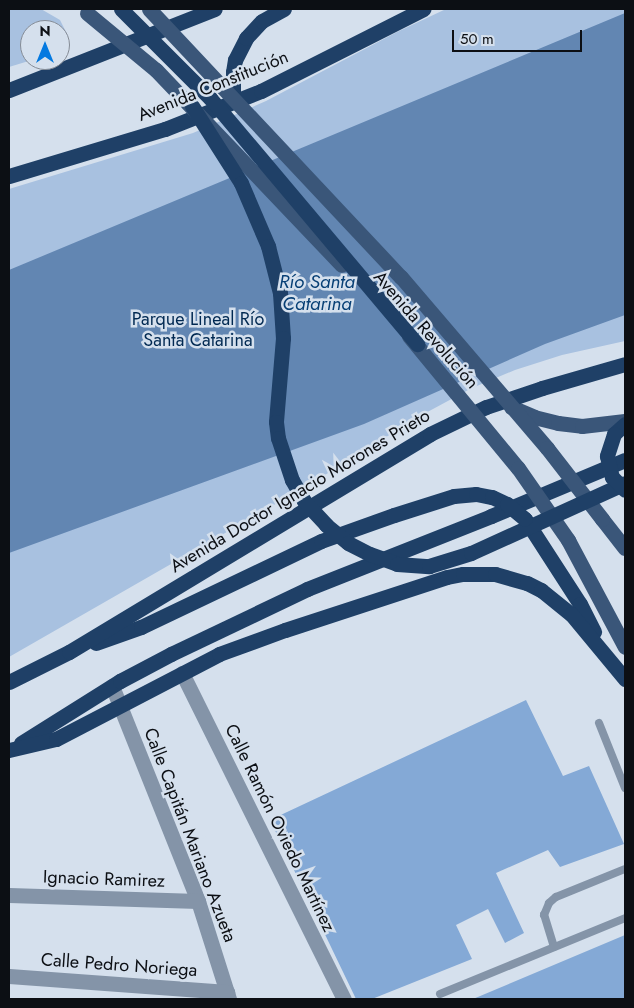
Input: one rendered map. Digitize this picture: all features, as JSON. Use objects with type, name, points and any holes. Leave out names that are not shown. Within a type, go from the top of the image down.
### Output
[{"type":"highway","points":[[121,9],[210,98],[417,344]]},
{"type":"highway","points":[[9,90],[215,9]]},
{"type":"highway","name":"Avenida Constitución","points":[[9,176],[165,129],[261,91],[422,9]]},
{"type":"highway","points":[[233,97],[233,72],[240,49],[253,29],[281,10]]},
{"type":"highway","points":[[192,106],[240,183],[268,246],[280,292],[283,338],[276,422],[278,438],[292,480],[304,501],[326,525],[348,543],[370,554],[397,564],[429,566],[471,553],[625,483]]},
{"type":"highway","name":"Avenida Doctor Ignacio Morones Prieto","points":[[9,682],[69,652],[430,434],[486,407],[542,388],[625,364]]},
{"type":"highway","points":[[625,422],[614,434],[607,456],[612,477],[625,490]]},
{"type":"highway","points":[[9,750],[112,686],[170,654],[307,589],[491,516],[625,460]]},
{"type":"highway","points":[[69,652],[141,627],[320,541],[394,514],[454,496],[476,494],[492,497],[507,504],[525,519],[580,604],[604,654]]},
{"type":"highway","points":[[9,750],[56,739],[119,704],[219,654],[285,630],[447,577],[479,573],[511,578],[547,594],[571,614],[625,679]]},
{"type":"main road","name":"Avenida Revolución","points":[[149,9],[401,277],[547,448],[625,548]]},
{"type":"main road","name":"Avenida Revolución","points":[[83,11],[120,38],[192,106],[417,344],[518,468],[568,540],[625,647]]},
{"type":"main road","points":[[512,407],[558,423],[582,426],[625,422]]},
{"type":"street","name":"Calle Ramón Oviedo Martínez","points":[[182,673],[344,999]]},
{"type":"street","name":"Calle Capitán Mariano Azueta","points":[[112,686],[198,902],[228,995]]},
{"type":"street","name":"Ignacio Ramirez","points":[[9,895],[198,902]]},
{"type":"street","name":"Calle Pedro Noriega","points":[[9,976],[228,995]]},
{"type":"lane","points":[[599,723],[625,788]]},
{"type":"lane","points":[[554,947],[544,915],[549,903],[556,897],[625,869]]},
{"type":"lane","points":[[440,994],[625,918]]},
{"type":"green space","points":[[9,9],[41,9],[60,20],[20,20],[20,64],[9,67]]},
{"type":"green space","name":"Río Santa Catarina","points":[[446,9],[625,9],[625,341],[562,355],[515,370],[472,388],[420,416],[312,483],[9,657],[9,189],[193,133],[266,101],[397,32]]},
{"type":"water","name":"Río Santa Catarina","points":[[625,13],[625,315],[545,344],[364,424],[9,553],[9,270]]},
{"type":"building","points":[[526,700],[563,776],[589,766],[624,844],[560,867],[548,850],[496,873],[524,933],[505,943],[488,909],[456,925],[472,959],[372,999],[356,999],[270,820]]},
{"type":"building","points":[[625,935],[625,999],[473,999]]},
{"type":"park label","name":"Parque Lineal Río Santa Catarina","points":[[198,330]]}]
